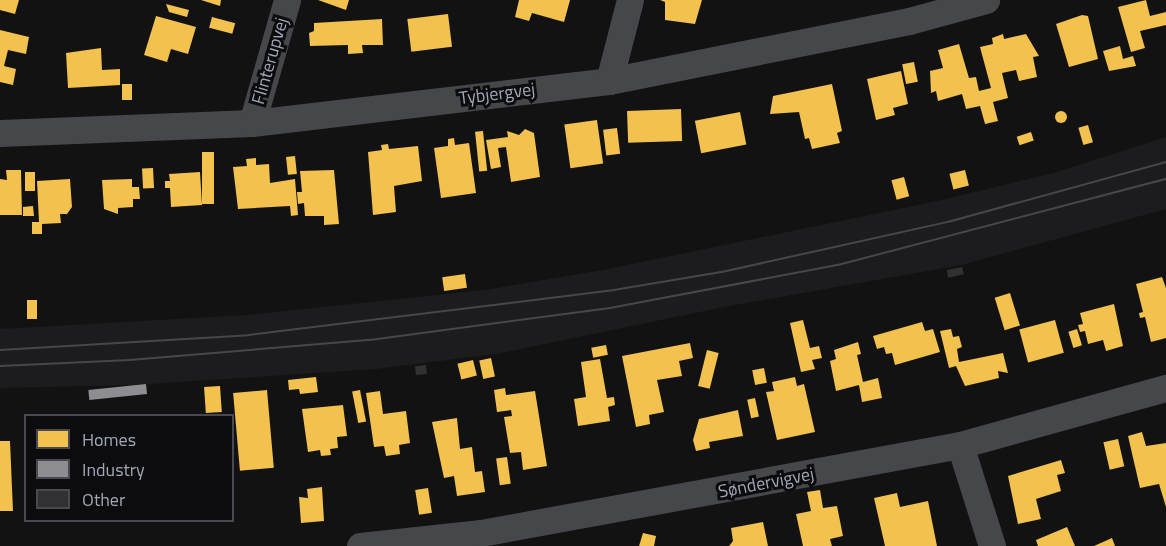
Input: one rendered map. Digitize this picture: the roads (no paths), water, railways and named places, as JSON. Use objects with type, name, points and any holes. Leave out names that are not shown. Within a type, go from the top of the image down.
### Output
[{"type":"street","name":"Flinterupvej","points":[[252,123],[287,0]]},
{"type":"street","points":[[609,81],[630,0]]},
{"type":"street","name":"Tybjergvej","points":[[0,133],[252,123],[609,81],[909,21],[986,0]]},
{"type":"street","name":"Søndervigvej","points":[[360,546],[479,540],[960,445],[1166,388]]},
{"type":"street","points":[[960,445],[992,546]]},
{"type":"tram line","points":[[0,350],[249,335],[608,291],[722,272],[948,222],[1166,162]]},
{"type":"tram line","points":[[0,366],[130,360],[370,340],[610,308],[838,265],[1166,179]]}]
